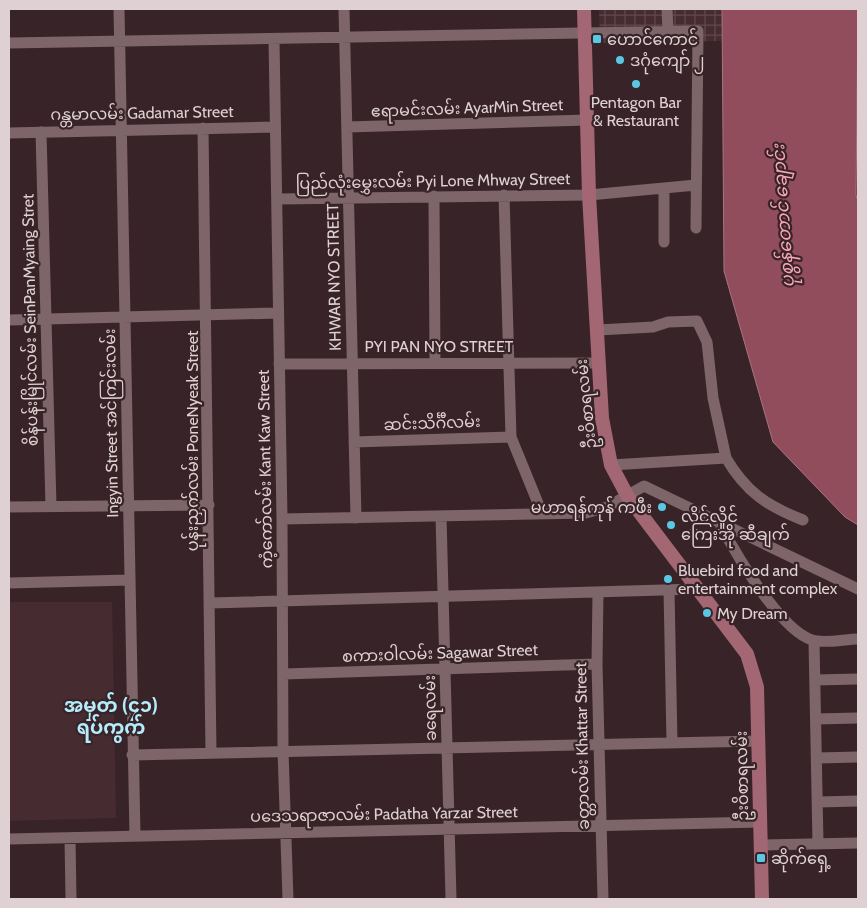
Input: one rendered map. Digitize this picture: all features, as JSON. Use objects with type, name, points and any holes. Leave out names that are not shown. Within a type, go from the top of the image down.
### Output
[{"type":"main road","name":"ဦးဝိစာရလမ်း","points":[[584,9],[589,195],[602,418],[611,465],[628,497],[747,654],[757,687],[762,899]]},
{"type":"street","name":"Ingyin Street အင်ကြင်းလမ်း","points":[[119,9],[135,836]]},
{"type":"street","name":"KHWAR NYO STREET","points":[[344,9],[356,518]]},
{"type":"street","points":[[667,9],[668,31]]},
{"type":"street","points":[[9,43],[698,31],[696,228]]},
{"type":"street","name":"ကံ့ကော်လမ်း Kant Kaw Street","points":[[274,39],[284,674],[283,752],[288,899]]},
{"type":"street","name":"ဧရာမင်းလမ်း AyarMin Street","points":[[347,127],[588,120]]},
{"type":"street","name":"ဂန္တမာလမ်း Gadamar Street","points":[[9,133],[275,127]]},
{"type":"street","name":"ပုန်းညှက်လမ်း PoneNyeak Street","points":[[203,128],[207,315],[211,753]]},
{"type":"street","name":"စိန်ပန်းမြိုင်လမ်း SeinPanMyaing Stret","points":[[41,132],[50,506]]},
{"type":"street","name":"ပြည်လုံးမွှေးလမ်း Pyi Lone Mhway Street","points":[[277,199],[589,195],[696,186]]},
{"type":"street","points":[[664,188],[664,242]]},
{"type":"street","points":[[504,195],[510,437],[542,513]]},
{"type":"street","points":[[434,196],[435,363]]},
{"type":"street","points":[[9,320],[278,313]]},
{"type":"street","points":[[598,330],[653,327],[668,322],[697,320],[707,342],[713,398],[726,458],[752,492],[775,509],[803,520]]},
{"type":"street","name":"PYI PAN NYO STREET","points":[[279,364],[599,363]]},
{"type":"street","name":"ဆင်းသိင်္ဂီလမ်း","points":[[354,442],[510,437]]},
{"type":"street","points":[[611,465],[726,458]]},
{"type":"street","points":[[282,519],[586,513],[607,507],[628,497],[644,486],[858,589]]},
{"type":"street","points":[[9,507],[209,505]]},
{"type":"street","name":"ခရေလမ်း","points":[[441,516],[451,899]]},
{"type":"street","points":[[720,524],[735,553],[756,584],[801,635],[814,641],[858,639]]},
{"type":"street","points":[[9,583],[130,580]]},
{"type":"street","points":[[210,603],[697,589]]},
{"type":"street","points":[[669,590],[672,742]]},
{"type":"street","name":"ခတ္တာလမ်း Khattar Street","points":[[598,592],[596,664],[600,744],[600,826],[603,899]]},
{"type":"street","points":[[814,641],[819,802],[818,843]]},
{"type":"street","name":"စကားဝါလမ်း Sagawar Street","points":[[284,674],[596,664]]},
{"type":"street","points":[[815,680],[858,679]]},
{"type":"street","points":[[816,719],[858,718]]},
{"type":"street","points":[[132,755],[758,741]]},
{"type":"street","points":[[817,758],[858,757]]},
{"type":"street","points":[[819,802],[858,801]]},
{"type":"street","name":"ပဒေသရာဇာလမ်း Padatha Yarzar Street","points":[[9,839],[760,822]]},
{"type":"street","points":[[70,838],[71,899]]},
{"type":"street","points":[[761,845],[858,843]]},
{"type":"shaded area","points":[[599,9],[722,9],[722,41],[600,43]]},
{"type":"shaded area","points":[[9,602],[112,602],[116,818],[9,821]]},
{"type":"water","name":"ပုစွန်တောင် ချောင်း","points":[[722,9],[858,9],[856,195],[858,201],[858,525],[845,517],[773,442],[724,271]]},
{"type":"place","name":"ဟောင်ကောင်","points":[[597,39]]},
{"type":"place","name":"ဒဂုံကျော် ၂","points":[[620,60]]},
{"type":"place","name":"Pentagon Bar & Restaurant","points":[[636,84]]},
{"type":"place","name":"မဟာရန်ကုန် ကဖီး","points":[[662,507]]},
{"type":"place","name":"လှိုင်လှိုင် ကြေးအို ဆီချက်","points":[[671,525]]},
{"type":"place","name":"Bluebird food and entertainment complex","points":[[668,579]]},
{"type":"place","name":"My Dream","points":[[707,613]]},
{"type":"place","name":"ဆိုက်ရှေ့","points":[[761,858]]},
{"type":"district","name":"အမှတ် (၄၁) ရပ်ကွက်","points":[[111,716]]}]
